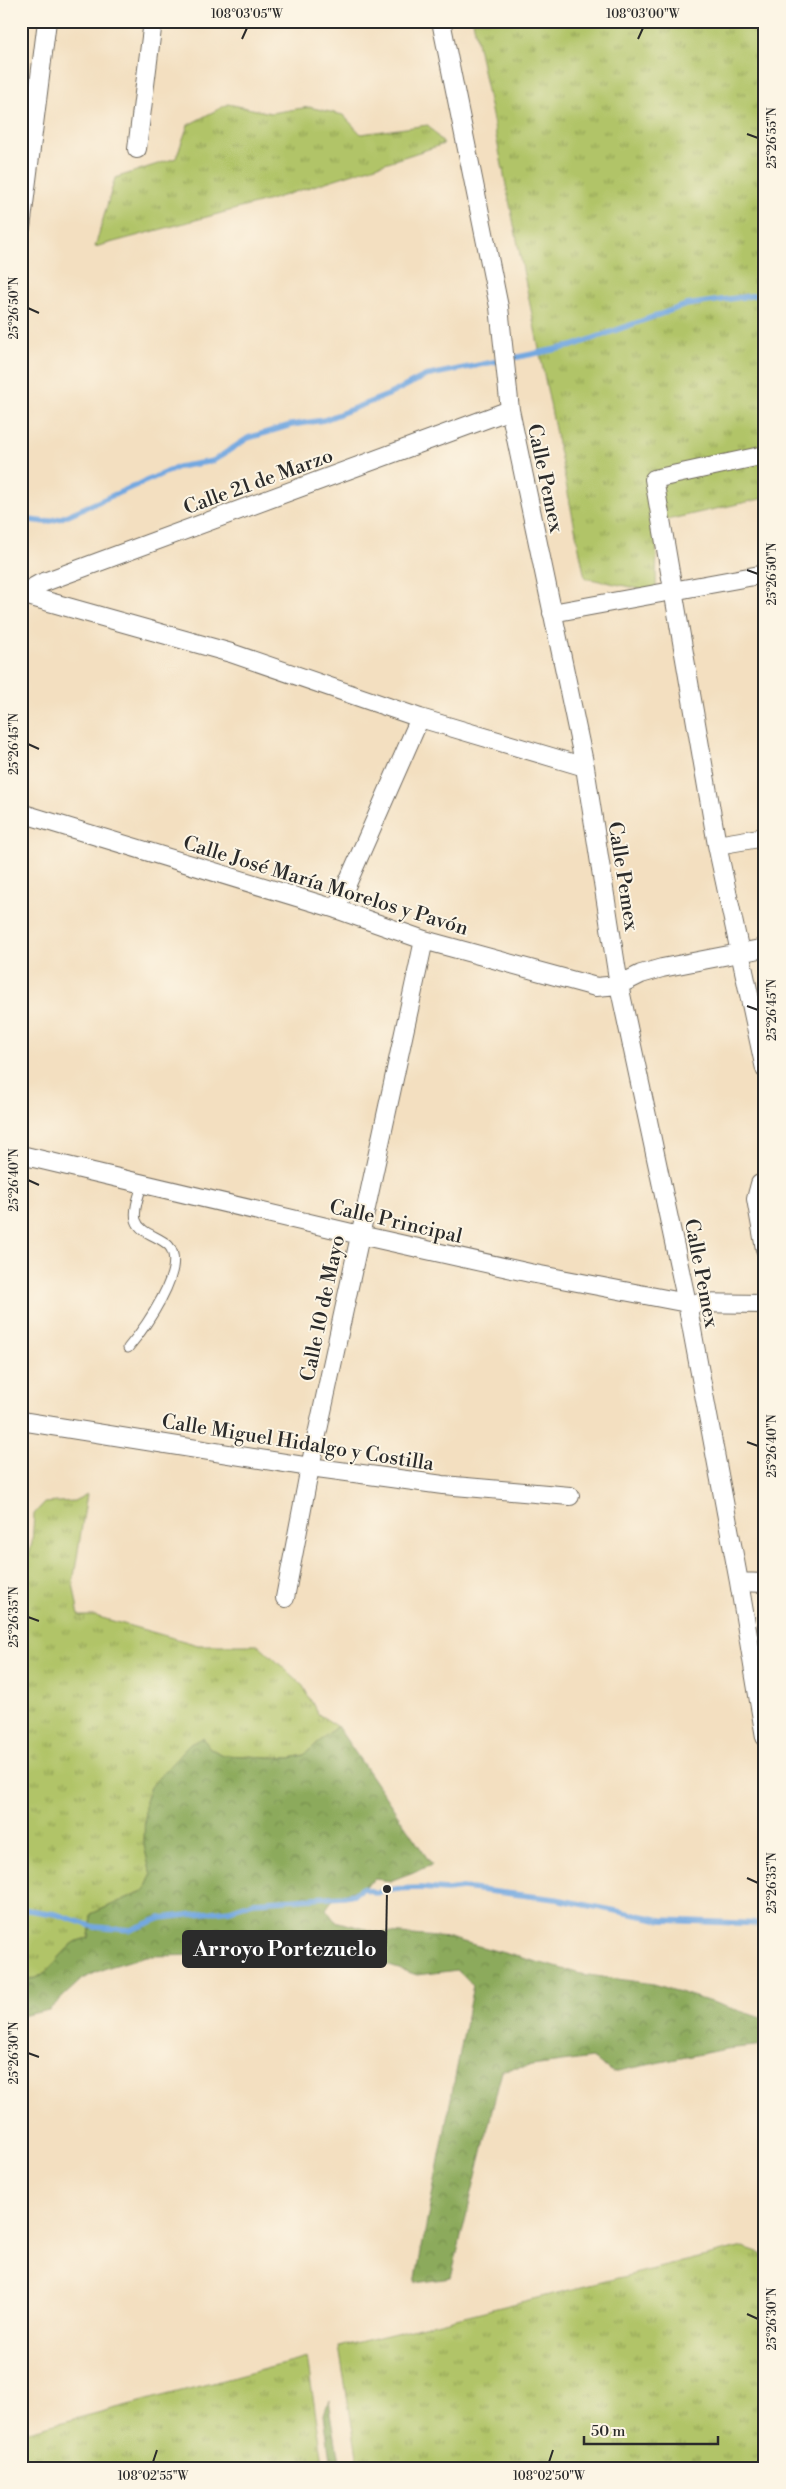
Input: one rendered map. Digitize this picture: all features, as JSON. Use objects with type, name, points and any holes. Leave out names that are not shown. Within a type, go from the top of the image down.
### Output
[{"type":"street","points":[[21,228],[47,21]]},
{"type":"street","points":[[137,149],[153,21]]},
{"type":"street","name":"Calle Pemex","points":[[437,22],[499,307],[510,410],[585,767],[620,985],[687,1303],[739,1582],[765,1737]]},
{"type":"street","name":"Calle 21 de Marzo","points":[[21,594],[39,584],[510,410]]},
{"type":"street","points":[[765,455],[654,479],[717,845],[738,953],[761,1027],[765,1070]]},
{"type":"street","points":[[552,613],[765,574]]},
{"type":"street","points":[[21,594],[230,653],[420,718],[585,767]]},
{"type":"street","points":[[336,909],[420,718]]},
{"type":"street","name":"Calle José María Morelos y Pavón","points":[[21,813],[336,909],[424,940],[596,987],[620,985]]},
{"type":"street","points":[[717,845],[765,837]]},
{"type":"street","name":"Calle 10 de Mayo","points":[[286,1598],[310,1467],[424,940]]},
{"type":"street","points":[[620,985],[641,974],[654,970],[765,948]]},
{"type":"street","name":"Calle Principal","points":[[21,1155],[143,1182],[360,1235],[530,1272],[687,1303],[765,1304]]},
{"type":"street","points":[[763,1183],[756,1199],[765,1249]]},
{"type":"street","name":"Calle Miguel Hidalgo y Costilla","points":[[21,1421],[310,1467],[443,1485],[570,1496]]},
{"type":"street","points":[[739,1582],[765,1583]]},
{"type":"lane","points":[[128,1348],[144,1329],[160,1302],[174,1262],[173,1252],[168,1245],[141,1228],[136,1221],[137,1206],[143,1182]]},
{"type":"green space","points":[[473,21],[765,21],[765,498],[657,522],[656,592],[585,578]]},
{"type":"green space","points":[[228,104],[271,113],[309,107],[343,115],[361,134],[428,125],[444,144],[270,200],[95,247],[115,178],[176,158],[188,125]]},
{"type":"green space","points":[[87,1494],[73,1583],[79,1616],[95,1616],[198,1645],[259,1645],[303,1686],[318,1714],[337,1726],[304,1755],[290,1758],[222,1755],[210,1748],[150,1787],[146,1801],[144,1845],[151,1875],[145,1890],[91,1914],[89,1938],[74,1943],[38,1977],[30,1980],[21,1980],[21,1584],[32,1543],[34,1514],[44,1503],[74,1501]]},
{"type":"green space","points":[[337,1726],[432,1865],[390,1881],[375,1879],[362,1888],[334,1897],[326,1909],[335,1921],[377,1932],[449,1938],[581,1974],[654,1984],[765,2019],[765,2045],[725,2049],[613,2072],[592,2058],[502,2070],[451,2278],[415,2283],[473,1985],[457,1970],[417,1975],[362,1957],[259,1959],[217,1955],[146,1956],[106,1968],[82,1979],[49,2010],[21,2016],[21,1980],[30,1980],[38,1977],[74,1943],[89,1938],[91,1914],[145,1890],[151,1875],[144,1845],[145,1801],[150,1787],[190,1744],[203,1738],[210,1748],[222,1755],[290,1758],[304,1755]]},
{"type":"green space","points":[[743,2247],[758,2252],[765,2260],[765,2468],[359,2468],[339,2347]]},
{"type":"green space","points":[[307,2358],[324,2468],[21,2468],[21,2433]]},
{"type":"green space","points":[[329,2400],[340,2468],[331,2468],[324,2414]]},
{"type":"waterway","points":[[21,519],[46,522],[61,518],[178,467],[213,461],[248,438],[291,425],[324,420],[388,395],[425,376],[572,346],[686,305],[765,294]]},
{"type":"waterway","points":[[21,1909],[56,1914],[94,1927],[131,1930],[161,1918],[230,1910],[253,1902],[344,1896],[354,1894],[362,1888],[377,1893],[387,1889],[421,1888],[447,1890],[462,1888],[556,1899],[662,1920],[765,1924]]},
{"type":"place","name":"Arroyo Portezuelo","points":[[387,1889]]}]
